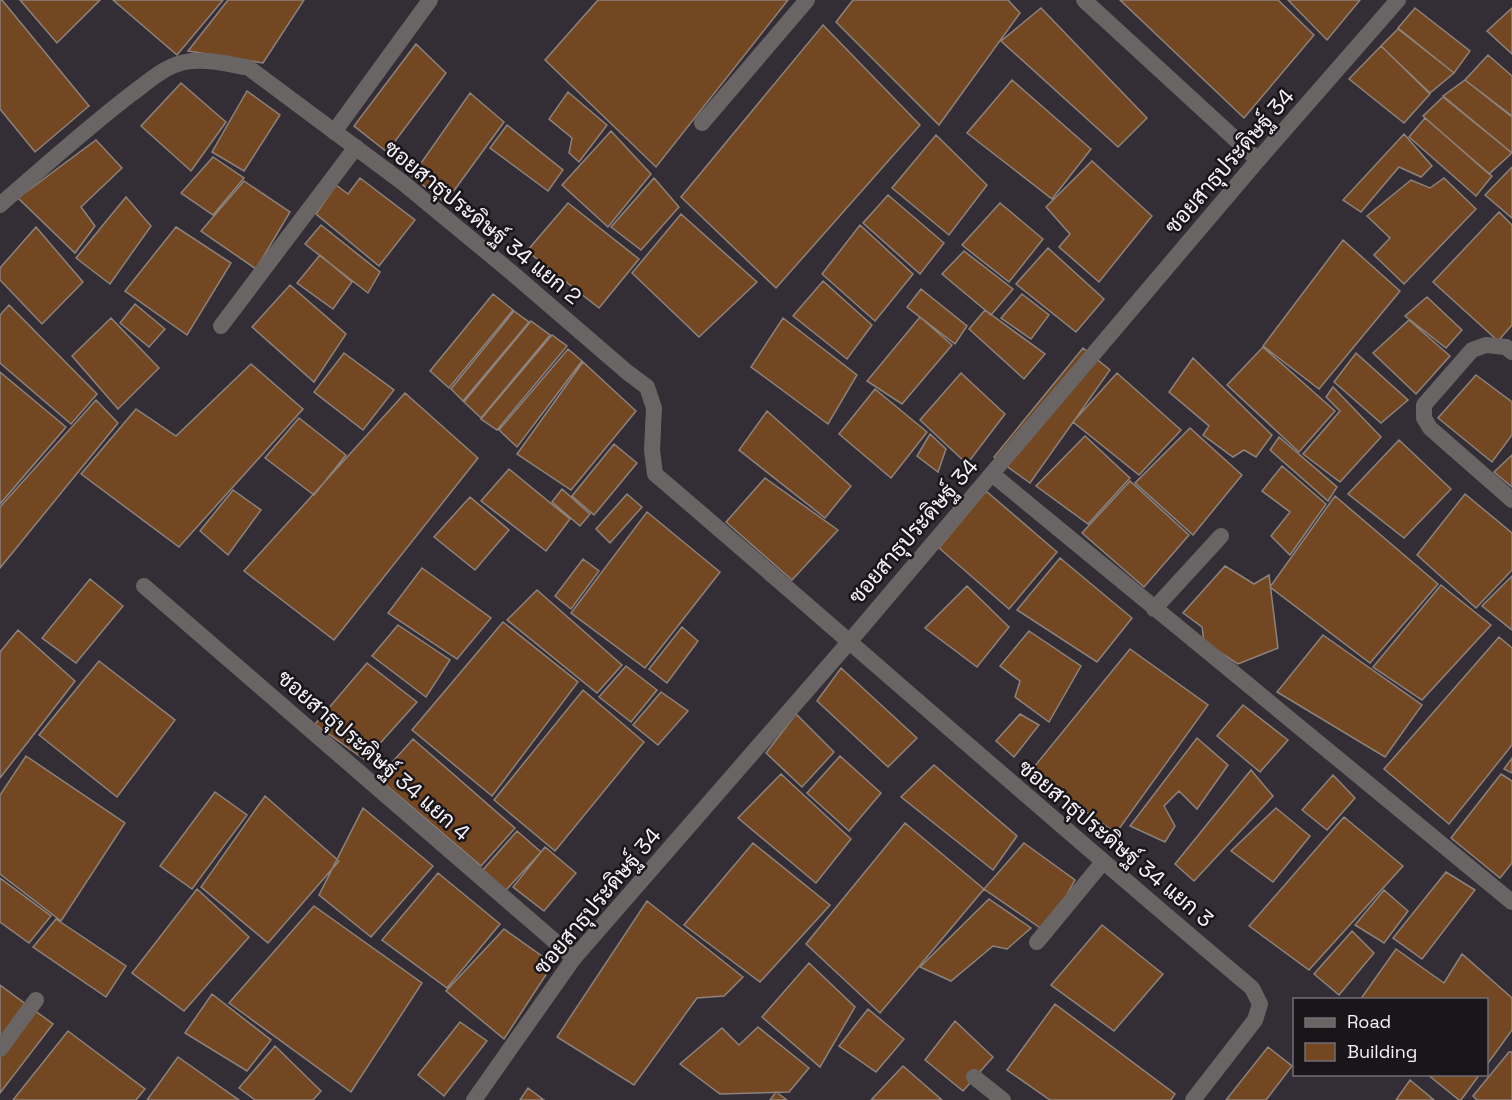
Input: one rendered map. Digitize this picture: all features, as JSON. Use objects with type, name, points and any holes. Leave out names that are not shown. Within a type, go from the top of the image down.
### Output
[{"type":"street","points":[[334,132],[430,0]]},
{"type":"street","points":[[702,123],[807,0]]},
{"type":"street","points":[[1084,0],[1258,160]]},
{"type":"street","name":"ซอยสาธุประดิษฐ์ 34","points":[[474,1100],[574,958],[850,641],[1258,160],[1398,0]]},
{"type":"street","name":"ซอยสาธุประดิษฐ์ 34 แยก 2","points":[[0,205],[94,123],[171,66],[186,62],[218,62],[249,68],[411,189],[647,387],[654,408],[652,450],[655,474],[850,641]]},
{"type":"street","points":[[221,326],[356,147]]},
{"type":"street","points":[[1512,352],[1506,347],[1486,345],[1472,350],[1424,405],[1424,418],[1430,428],[1512,500]]},
{"type":"street","points":[[992,474],[1512,902]]},
{"type":"street","points":[[1154,609],[1221,536]]},
{"type":"street","name":"ซอยสาธุประดิษฐ์ 34 แยก 4","points":[[144,586],[574,958]]},
{"type":"street","name":"ซอยสาธุประดิษฐ์ 34 แยก 3","points":[[850,641],[912,698],[1252,988],[1260,1004],[1255,1020],[1193,1100]]},
{"type":"street","points":[[1037,942],[1103,862]]},
{"type":"street","points":[[0,1049],[36,1000]]},
{"type":"street","points":[[974,1077],[1003,1100]]},
{"type":"building","points":[[0,0],[89,106],[35,152],[0,109]]},
{"type":"building","points":[[20,0],[100,0],[57,43]]},
{"type":"building","points":[[113,0],[223,0],[177,55]]},
{"type":"building","points":[[228,0],[304,0],[263,63],[188,51]]},
{"type":"building","points":[[598,0],[788,0],[656,167],[545,60]]},
{"type":"building","points":[[853,0],[1008,0],[1020,13],[939,125],[836,22]]},
{"type":"building","points":[[1120,0],[1278,0],[1314,35],[1244,118]]},
{"type":"building","points":[[1288,0],[1360,0],[1327,40]]},
{"type":"building","points":[[1041,8],[1147,118],[1118,147],[1001,41]]},
{"type":"building","points":[[1415,8],[1470,51],[1454,73],[1398,28]]},
{"type":"building","points":[[1512,8],[1512,54],[1487,31]]},
{"type":"building","points":[[823,25],[920,125],[776,288],[681,197]]},
{"type":"building","points":[[1398,29],[1454,73],[1430,93],[1381,46]]},
{"type":"building","points":[[416,44],[446,73],[387,152],[354,126]]},
{"type":"building","points":[[1381,46],[1430,94],[1404,123],[1349,79]]},
{"type":"building","points":[[1488,55],[1512,76],[1512,116],[1465,80]]},
{"type":"building","points":[[1012,80],[1091,149],[1052,199],[967,133]]},
{"type":"building","points":[[1465,80],[1512,117],[1512,153],[1443,96]]},
{"type":"building","points":[[181,83],[226,122],[191,171],[141,126]]},
{"type":"building","points":[[247,91],[280,115],[244,171],[212,152]]},
{"type":"building","points":[[568,92],[607,125],[579,162],[569,153],[572,138],[549,119]]},
{"type":"building","points":[[470,93],[504,122],[445,203],[412,176]]},
{"type":"building","points":[[1443,97],[1512,153],[1489,174],[1423,116]]},
{"type":"building","points":[[1425,118],[1492,176],[1476,196],[1409,137]]},
{"type":"building","points":[[507,125],[563,170],[548,191],[490,148]]},
{"type":"building","points":[[611,131],[651,174],[608,227],[562,185]]},
{"type":"building","points":[[1404,134],[1432,166],[1421,177],[1399,167],[1361,212],[1343,200]]},
{"type":"building","points":[[936,135],[987,185],[949,235],[892,188]]},
{"type":"building","points":[[96,140],[122,168],[81,207],[95,226],[75,253],[18,198]]},
{"type":"building","points":[[213,157],[244,178],[213,215],[181,193]]},
{"type":"building","points":[[1092,161],[1152,216],[1099,282],[1059,247],[1070,234],[1046,207]]},
{"type":"building","points":[[1512,167],[1512,218],[1485,195]]},
{"type":"building","points":[[360,178],[415,220],[379,266],[316,214],[336,185],[348,194]]},
{"type":"building","points":[[654,178],[679,207],[641,250],[611,227]]},
{"type":"building","points":[[1444,178],[1476,209],[1404,284],[1374,255],[1390,238],[1367,216],[1411,180],[1430,188]]},
{"type":"building","points":[[244,181],[290,212],[256,269],[201,231]]},
{"type":"building","points":[[888,195],[944,243],[920,274],[863,223]]},
{"type":"building","points":[[126,197],[151,226],[110,284],[76,258]]},
{"type":"building","points":[[568,203],[639,259],[599,308],[527,251]]},
{"type":"building","points":[[1000,203],[1043,239],[1009,282],[962,245]]},
{"type":"building","points":[[1499,212],[1512,225],[1512,325],[1498,341],[1433,282]]},
{"type":"building","points":[[681,214],[757,282],[699,337],[632,273]]},
{"type":"building","points":[[321,225],[380,272],[368,293],[305,244]]},
{"type":"building","points":[[860,225],[913,274],[875,321],[822,274]]},
{"type":"building","points":[[36,227],[83,282],[42,324],[0,280],[0,268]]},
{"type":"building","points":[[176,227],[231,263],[187,335],[125,291]]},
{"type":"building","points":[[1343,240],[1400,291],[1319,389],[1263,346]]},
{"type":"building","points":[[1048,248],[1104,299],[1076,332],[1016,284]]},
{"type":"building","points":[[964,251],[1013,289],[991,315],[942,274]]},
{"type":"building","points":[[320,255],[352,282],[333,309],[297,283]]},
{"type":"building","points":[[823,281],[872,325],[847,359],[793,316]]},
{"type":"building","points":[[290,285],[346,334],[314,382],[252,327]]},
{"type":"building","points":[[921,289],[967,326],[955,344],[907,307]]},
{"type":"building","points":[[493,294],[513,310],[449,388],[430,371]]},
{"type":"building","points":[[1022,294],[1049,315],[1031,339],[1001,318]]},
{"type":"building","points":[[1427,297],[1462,330],[1446,348],[1405,316]]},
{"type":"building","points":[[135,304],[165,329],[149,347],[120,323]]},
{"type":"building","points":[[9,305],[97,394],[71,424],[0,363],[0,315]]},
{"type":"building","points":[[985,310],[1045,354],[1024,379],[969,329]]},
{"type":"building","points":[[514,311],[529,322],[463,401],[451,389]]},
{"type":"building","points":[[920,317],[952,345],[902,404],[867,381]]},
{"type":"building","points":[[111,318],[159,368],[118,409],[72,356]]},
{"type":"building","points":[[783,318],[857,375],[828,424],[751,367]]},
{"type":"building","points":[[1409,320],[1450,356],[1416,394],[1373,353]]},
{"type":"building","points":[[531,321],[550,335],[481,418],[464,402]]},
{"type":"building","points":[[552,335],[567,346],[497,430],[481,419]]},
{"type":"building","points":[[1263,347],[1335,411],[1299,452],[1227,385]]},
{"type":"building","points":[[1083,348],[1110,370],[1030,483],[994,457]]},
{"type":"building","points":[[568,349],[582,361],[517,447],[499,430]]},
{"type":"building","points":[[344,353],[394,390],[363,430],[314,392]]},
{"type":"building","points":[[1356,353],[1408,400],[1381,423],[1334,382]]},
{"type":"building","points":[[1193,358],[1272,435],[1256,457],[1244,450],[1233,457],[1203,435],[1209,426],[1169,392]]},
{"type":"building","points":[[583,362],[636,411],[571,490],[517,454]]},
{"type":"building","points":[[251,364],[303,409],[179,547],[81,474],[136,409],[176,436]]},
{"type":"building","points":[[0,372],[66,427],[0,504]]},
{"type":"building","points":[[961,373],[1005,414],[967,464],[920,420]]},
{"type":"building","points":[[1117,373],[1181,430],[1139,475],[1073,422]]},
{"type":"building","points":[[1476,375],[1512,402],[1512,435],[1492,462],[1438,418]]},
{"type":"building","points":[[1333,387],[1381,437],[1340,482],[1303,454],[1340,411],[1326,397]]},
{"type":"building","points":[[875,389],[927,432],[891,478],[839,434]]},
{"type":"building","points":[[405,393],[478,458],[334,640],[244,571]]},
{"type":"building","points":[[96,400],[118,423],[0,568],[0,507]]},
{"type":"building","points":[[767,411],[851,486],[825,518],[739,450]]},
{"type":"building","points":[[299,418],[346,455],[314,495],[265,458]]},
{"type":"building","points":[[1190,428],[1242,475],[1193,535],[1135,483]]},
{"type":"building","points":[[930,434],[946,449],[938,472],[917,456]]},
{"type":"building","points":[[1085,436],[1130,478],[1088,524],[1036,486]]},
{"type":"building","points":[[1279,437],[1337,487],[1328,501],[1270,450]]},
{"type":"building","points":[[1399,440],[1451,489],[1404,538],[1348,494]]},
{"type":"building","points":[[614,444],[637,463],[594,515],[572,496]]},
{"type":"building","points":[[1512,455],[1512,487],[1494,472]]},
{"type":"building","points":[[1282,466],[1326,504],[1290,555],[1271,536],[1290,512],[1262,491]]},
{"type":"building","points":[[509,469],[570,519],[546,551],[481,501]]},
{"type":"building","points":[[765,478],[838,530],[792,580],[726,522]]},
{"type":"building","points":[[1130,481],[1189,535],[1144,587],[1082,533]]},
{"type":"building","points":[[562,489],[590,514],[580,526],[552,502]]},
{"type":"building","points":[[233,490],[261,510],[228,555],[200,531]]},
{"type":"building","points":[[986,491],[1057,552],[1009,609],[939,548]]},
{"type":"building","points":[[627,494],[642,507],[610,543],[596,529]]},
{"type":"building","points":[[1465,494],[1512,533],[1512,570],[1476,608],[1417,555]]},
{"type":"building","points":[[1335,496],[1438,584],[1370,663],[1270,587]]},
{"type":"building","points":[[470,497],[509,530],[475,570],[434,537]]},
{"type":"building","points":[[647,512],[720,572],[645,668],[571,613]]},
{"type":"building","points":[[1060,558],[1132,618],[1097,662],[1017,610]]},
{"type":"building","points":[[583,559],[599,571],[571,609],[555,596]]},
{"type":"building","points":[[1225,566],[1254,584],[1269,575],[1278,648],[1238,664],[1204,642],[1202,627],[1183,613]]},
{"type":"building","points":[[422,568],[491,618],[457,659],[388,613]]},
{"type":"building","points":[[1512,576],[1512,630],[1482,606]]},
{"type":"building","points":[[90,579],[123,606],[76,663],[42,638]]},
{"type":"building","points":[[1441,585],[1491,625],[1422,700],[1373,667]]},
{"type":"building","points":[[967,586],[1009,627],[977,667],[925,628]]},
{"type":"building","points":[[537,590],[622,665],[597,693],[507,620]]},
{"type":"building","points":[[503,622],[578,682],[492,796],[412,730]]},
{"type":"building","points":[[398,625],[450,660],[426,697],[372,656]]},
{"type":"building","points":[[682,627],[698,641],[667,683],[649,669]]},
{"type":"building","points":[[18,630],[75,681],[0,778],[0,652]]},
{"type":"building","points":[[1029,631],[1081,666],[1049,722],[1015,697],[1020,681],[1000,666]]},
{"type":"building","points":[[1323,635],[1422,705],[1385,757],[1277,692]]},
{"type":"building","points":[[1499,637],[1512,648],[1512,745],[1449,824],[1384,769]]},
{"type":"building","points":[[1130,649],[1208,705],[1116,833],[1030,772]]},
{"type":"building","points":[[99,661],[175,720],[117,797],[39,735]]},
{"type":"building","points":[[367,663],[417,702],[365,760],[315,724]]},
{"type":"building","points":[[626,666],[657,690],[631,722],[599,697]]},
{"type":"building","points":[[841,668],[917,738],[888,767],[817,701]]},
{"type":"building","points":[[583,690],[644,742],[555,851],[494,800]]},
{"type":"building","points":[[661,692],[688,711],[658,745],[633,725]]},
{"type":"building","points":[[1243,705],[1288,740],[1260,772],[1217,736]]},
{"type":"building","points":[[796,714],[834,752],[802,787],[766,753]]},
{"type":"building","points":[[1020,714],[1039,725],[1014,757],[996,741]]},
{"type":"building","points":[[1197,738],[1228,765],[1197,809],[1179,791],[1164,806],[1175,826],[1165,842],[1130,826]]},
{"type":"building","points":[[413,739],[515,828],[481,866],[378,778]]},
{"type":"building","points":[[26,756],[125,823],[61,921],[0,874],[0,795]]},
{"type":"building","points":[[840,756],[881,793],[849,831],[807,793]]},
{"type":"building","points":[[1512,758],[1512,773],[1504,769]]},
{"type":"building","points":[[934,765],[1017,836],[993,870],[901,797]]},
{"type":"building","points":[[1251,770],[1273,796],[1194,881],[1175,864]]},
{"type":"building","points":[[781,774],[851,839],[816,883],[738,818]]},
{"type":"building","points":[[1501,774],[1512,781],[1512,863],[1500,878],[1451,838]]},
{"type":"building","points":[[1333,775],[1355,798],[1327,830],[1302,810]]},
{"type":"building","points":[[215,792],[247,815],[192,889],[160,866]]},
{"type":"building","points":[[265,796],[339,861],[268,943],[201,887]]},
{"type":"building","points":[[363,808],[433,866],[371,937],[319,895]]},
{"type":"building","points":[[1276,808],[1310,836],[1273,882],[1231,851]]},
{"type":"building","points":[[1344,817],[1403,866],[1309,970],[1249,926]]},
{"type":"building","points":[[905,823],[984,889],[880,1013],[806,944]]},
{"type":"building","points":[[517,831],[541,852],[506,890],[482,871]]},
{"type":"building","points":[[753,843],[830,905],[760,982],[684,925]]},
{"type":"building","points":[[1024,843],[1075,880],[1046,932],[984,889]]},
{"type":"building","points":[[545,847],[576,873],[544,911],[513,887]]},
{"type":"building","points":[[1446,872],[1475,890],[1422,959],[1393,938]]},
{"type":"building","points":[[438,873],[500,924],[447,988],[382,940]]},
{"type":"building","points":[[0,878],[51,916],[29,943],[0,922]]},
{"type":"building","points":[[197,889],[249,937],[184,1011],[132,973]]},
{"type":"building","points":[[1384,890],[1408,911],[1384,943],[1355,925]]},
{"type":"building","points":[[989,899],[1031,928],[1007,949],[993,946],[951,981],[920,967]]},
{"type":"building","points":[[647,901],[743,977],[724,996],[697,998],[634,1085],[557,1037]]},
{"type":"building","points":[[314,906],[422,983],[351,1092],[229,1003]]},
{"type":"building","points":[[56,919],[126,966],[106,997],[33,947]]},
{"type":"building","points":[[1102,925],[1163,974],[1114,1031],[1051,985]]},
{"type":"building","points":[[504,929],[553,964],[504,1039],[446,991]]},
{"type":"building","points":[[1352,931],[1374,953],[1339,995],[1314,974]]},
{"type":"building","points":[[1396,949],[1444,983],[1462,954],[1512,998],[1512,1030],[1488,1063],[1488,998],[1361,998]]},
{"type":"building","points":[[809,963],[855,1007],[820,1067],[762,1017]]},
{"type":"building","points":[[0,985],[53,1024],[0,1093]]},
{"type":"building","points":[[212,994],[271,1040],[247,1071],[185,1033]]},
{"type":"building","points":[[1055,1004],[1175,1094],[1171,1100],[1050,1100],[1007,1070]]},
{"type":"building","points":[[868,1009],[904,1039],[876,1072],[839,1046]]},
{"type":"building","points":[[955,1021],[993,1057],[963,1091],[925,1060]]},
{"type":"building","points":[[460,1022],[487,1041],[444,1096],[418,1075]]},
{"type":"building","points":[[758,1027],[809,1068],[789,1092],[720,1094],[680,1064],[722,1028],[739,1045]]},
{"type":"building","points":[[68,1031],[145,1089],[136,1100],[13,1100]]},
{"type":"building","points":[[275,1046],[321,1091],[313,1100],[255,1100],[239,1088]]},
{"type":"building","points":[[1268,1047],[1292,1066],[1266,1100],[1226,1100]]},
{"type":"building","points":[[1509,1052],[1512,1052],[1512,1100],[1477,1100],[1473,1096]]},
{"type":"building","points":[[178,1057],[239,1100],[147,1100]]},
{"type":"building","points":[[903,1066],[942,1100],[871,1100]]},
{"type":"building","points":[[1429,1076],[1479,1076],[1459,1100]]},
{"type":"building","points":[[1410,1080],[1434,1100],[1396,1100]]},
{"type":"building","points":[[528,1088],[544,1100],[520,1100]]},
{"type":"building","points":[[776,1092],[787,1100],[770,1100]]}]
